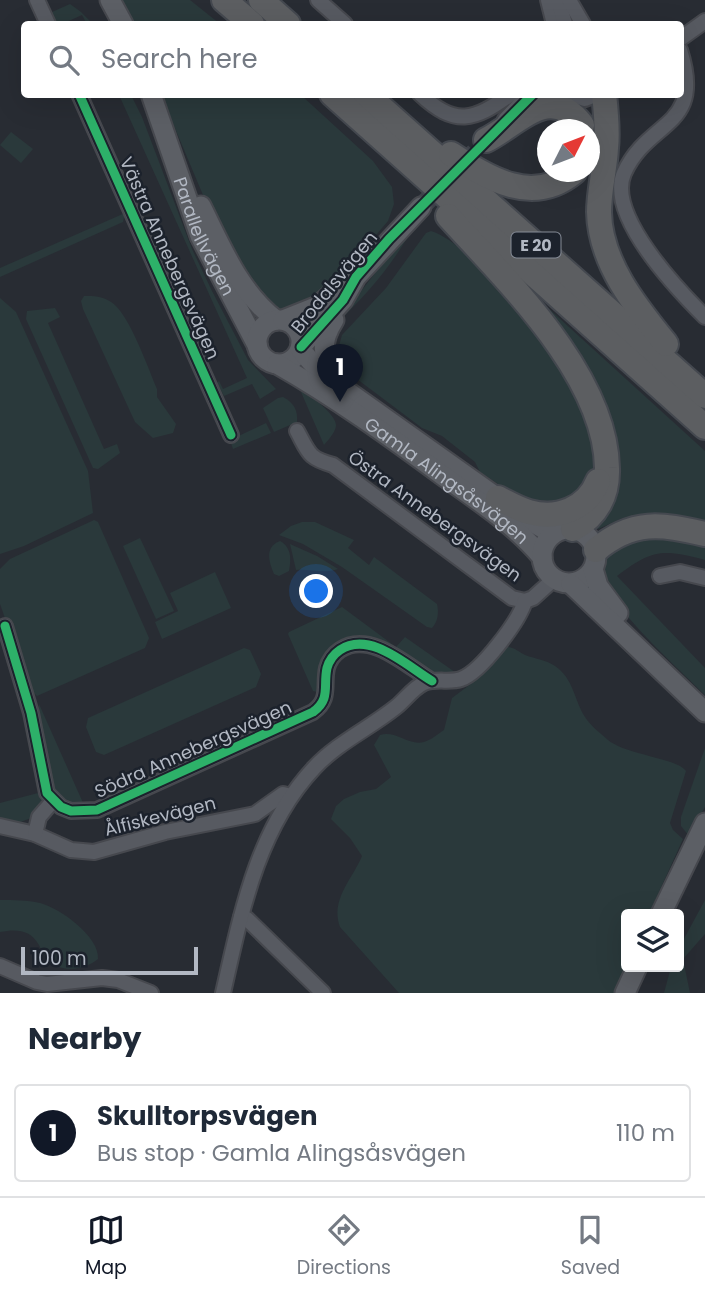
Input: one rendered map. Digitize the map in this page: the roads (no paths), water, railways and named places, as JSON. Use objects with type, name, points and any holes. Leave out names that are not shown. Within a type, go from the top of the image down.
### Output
[{"type":"highway","points":[[224,0],[248,21]]},
{"type":"highway","points":[[261,0],[285,21]]},
{"type":"highway","name":"E 20","points":[[336,98],[705,428]]},
{"type":"highway","points":[[571,98],[579,119]]},
{"type":"highway","points":[[604,98],[607,148],[599,216],[606,249],[612,265],[643,316],[705,396]]},
{"type":"highway","points":[[375,103],[495,180],[520,187],[537,188],[552,187],[559,182]]},
{"type":"highway","name":"E 20","points":[[375,103],[705,396]]},
{"type":"highway","points":[[482,144],[537,108],[560,108],[578,119]]},
{"type":"highway","points":[[384,141],[524,301],[574,369],[598,415],[606,443],[607,480],[602,501],[586,522],[563,531]]},
{"type":"highway","points":[[498,498],[528,512],[563,514],[581,504],[594,490],[600,474],[607,466]]},
{"type":"highway","points":[[595,560],[619,534],[634,528],[681,529],[705,534]]},
{"type":"street","points":[[37,0],[47,21]]},
{"type":"street","points":[[110,0],[121,21]]},
{"type":"street","points":[[318,0],[342,21]]},
{"type":"street","points":[[548,0],[553,21]]},
{"type":"street","points":[[558,0],[564,21]]},
{"type":"street","points":[[569,0],[581,21]]},
{"type":"street","points":[[684,37],[705,21]]},
{"type":"street","points":[[684,55],[697,77],[700,94],[697,106],[690,115],[635,157],[622,180],[623,201],[633,226],[649,253],[676,288],[705,317]]},
{"type":"street","name":"Västra Annebergsvägen","points":[[81,98],[231,435]]},
{"type":"street","name":"Parallellvägen","points":[[153,98],[200,236],[257,345]]},
{"type":"street","points":[[425,98],[443,113],[460,118],[482,114],[505,98]]},
{"type":"street","points":[[482,144],[517,98]]},
{"type":"street","points":[[482,144],[529,98]]},
{"type":"street","name":"Parallellvägen","points":[[162,123],[218,241],[242,284],[256,303],[279,320]]},
{"type":"street","name":"Brodalsvägen","points":[[360,398],[340,381],[330,368],[323,351],[325,337],[356,277],[421,207]]},
{"type":"street","name":"Brodalsvägen","points":[[279,320],[318,306],[346,281],[356,277]]},
{"type":"street","name":"Brodalsvägen","points":[[301,348],[343,300]]},
{"type":"street","points":[[279,320],[292,324],[299,332],[301,348],[293,360],[277,364],[265,359],[257,345],[261,329],[279,320]]},
{"type":"street","name":"Gamla Alingsåsvägen","points":[[301,348],[320,372],[530,521],[563,531]]},
{"type":"street","name":"Gamla Alingsåsvägen","points":[[277,364],[340,402],[424,462],[525,537],[542,557]]},
{"type":"street","name":"Östra Annebergsvägen","points":[[297,430],[309,454],[317,461],[333,464],[512,598],[525,601]]},
{"type":"street","points":[[705,700],[642,639],[605,598],[598,586],[595,560],[588,536],[563,531],[545,544],[542,557],[545,569],[562,581],[705,712]]},
{"type":"street","points":[[223,993],[256,867],[273,825],[290,796],[323,760],[396,707],[421,685],[432,681],[457,680],[472,673],[502,639],[525,601],[562,581],[584,579],[595,560]]},
{"type":"street","points":[[660,576],[680,572],[705,578]]},
{"type":"street","points":[[5,626],[31,713],[45,785],[53,801],[39,817],[35,834]]},
{"type":"street","name":"Södra Annebergsvägen","points":[[53,801],[71,811],[97,810],[308,715],[324,700],[330,660],[349,645],[361,643],[379,648],[432,681]]},
{"type":"street","name":"Ålfiskevägen","points":[[0,826],[35,834],[71,850],[94,852],[165,832],[255,814],[283,794],[290,796]]},
{"type":"street","points":[[663,909],[705,823]]},
{"type":"street","points":[[241,917],[247,919],[323,993]]},
{"type":"street","points":[[0,966],[47,984],[102,978],[118,980],[151,993]]},
{"type":"street","points":[[625,993],[635,972]]},
{"type":"tunnel","points":[[421,207],[478,149]]},
{"type":"place","name":"Skulltorpsvägen","points":[[340,402]]}]
